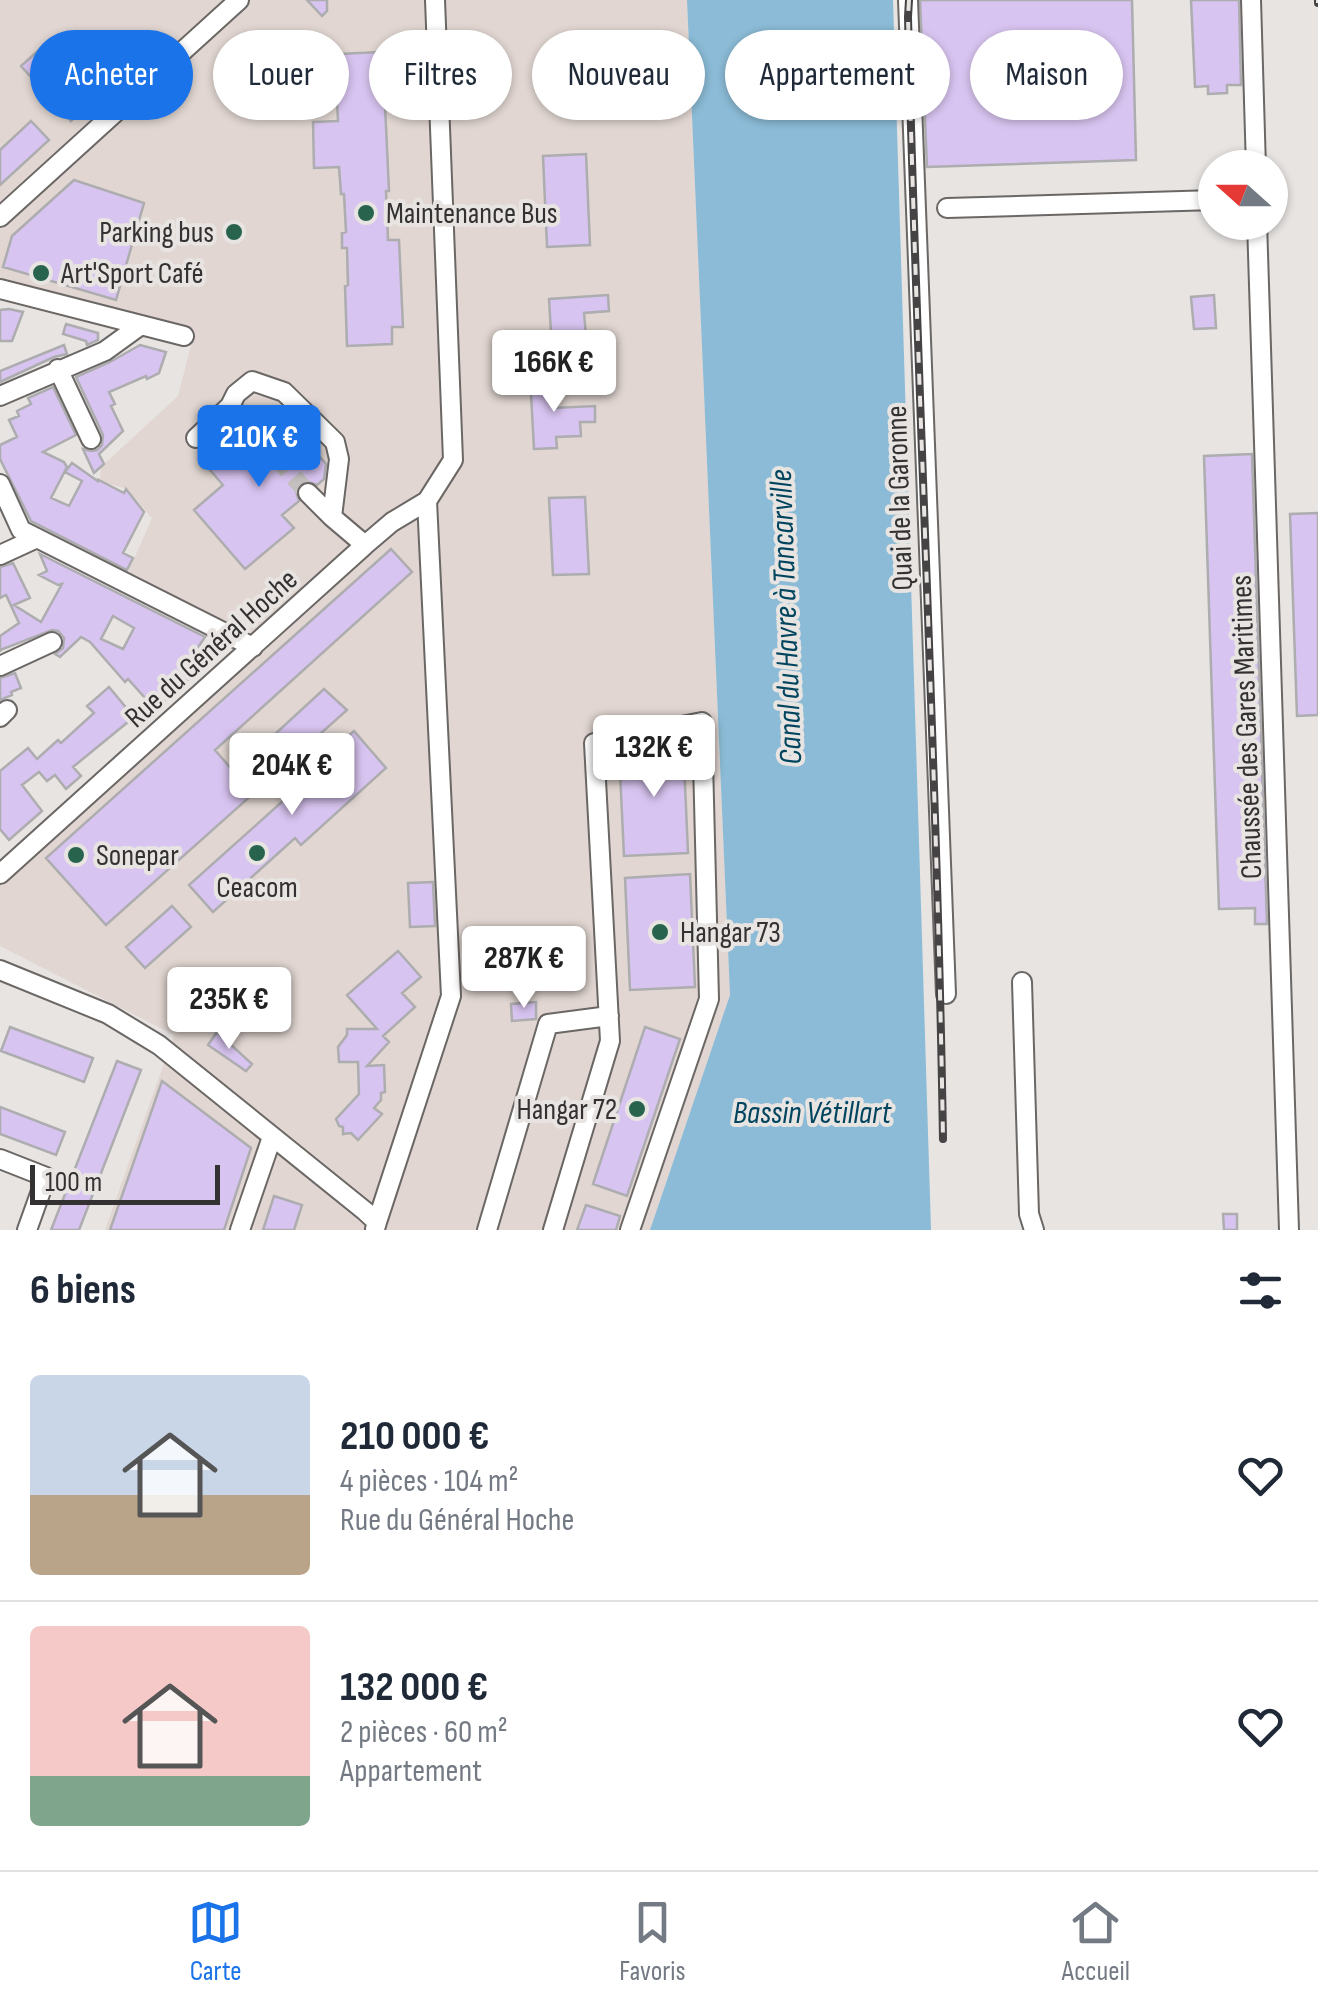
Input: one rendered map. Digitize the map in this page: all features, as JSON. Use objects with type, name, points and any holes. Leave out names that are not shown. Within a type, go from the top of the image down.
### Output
[{"type":"street","points":[[0,217],[239,0]]},
{"type":"street","name":"Rue du Général Hoche","points":[[0,874],[365,545],[392,522],[427,501],[452,460],[435,0]]},
{"type":"street","name":"Quai de la Garonne","points":[[908,0],[946,994]]},
{"type":"street","points":[[1250,0],[1255,150]]},
{"type":"street","points":[[947,208],[1198,201]]},
{"type":"street","name":"Chaussée des Gares Maritimes","points":[[1259,240],[1289,1230]]},
{"type":"street","points":[[0,289],[184,336]]},
{"type":"street","points":[[0,396],[104,350],[141,325]]},
{"type":"street","points":[[58,369],[90,440]]},
{"type":"street","points":[[196,438],[252,381],[284,392],[335,442],[340,459],[332,517]]},
{"type":"street","points":[[230,406],[258,437]]},
{"type":"street","points":[[0,484],[21,530],[253,647]]},
{"type":"street","points":[[308,492],[365,545]]},
{"type":"street","points":[[0,970],[108,1014],[159,1045],[376,1226],[451,996],[427,501]]},
{"type":"street","points":[[0,555],[38,538]]},
{"type":"street","points":[[0,666],[52,642]]},
{"type":"street","points":[[553,1230],[610,1041],[594,743],[702,722],[709,998],[630,1230]]},
{"type":"street","points":[[1022,982],[1029,1214],[1034,1230]]},
{"type":"street","points":[[486,1230],[548,1024],[608,1016]]},
{"type":"street","points":[[240,1230],[272,1136]]},
{"type":"street","points":[[0,1160],[46,1177],[27,1230]]},
{"type":"shaded area","points":[[0,0],[687,0],[688,30],[532,30],[532,120],[692,120],[730,995],[650,1230],[105,1230],[174,1035],[0,946],[0,874],[253,647],[249,624],[221,621],[127,575],[152,518],[127,489],[100,481],[101,467],[178,396],[193,338],[0,289]]},
{"type":"water","name":"Bassin Vétillart","points":[[687,0],[893,0],[894,30],[725,30],[725,120],[897,120],[931,1230],[650,1230],[730,995],[692,120],[705,120],[705,30],[688,30]]},
{"type":"building","points":[[307,0],[327,0],[327,11],[322,16]]},
{"type":"building","points":[[920,0],[1132,0],[1136,160],[927,167],[925,120],[950,120],[950,30],[921,30]]},
{"type":"building","points":[[1191,0],[1239,0],[1241,85],[1227,85],[1227,93],[1208,94],[1208,86],[1195,87]]},
{"type":"building","name":"Maintenance Bus","points":[[369,53],[369,120],[386,120],[388,240],[399,240],[403,327],[392,327],[392,344],[347,346],[347,248],[342,248],[342,233],[346,232],[339,167],[314,168],[313,122],[349,120],[349,54]]},
{"type":"building","points":[[30,58],[30,76],[21,66]]},
{"type":"building","points":[[31,121],[49,140],[0,185],[0,150]]},
{"type":"building","points":[[586,154],[590,245],[547,247],[543,156]]},
{"type":"building","points":[[74,180],[144,203],[116,300],[3,267],[12,236]]},
{"type":"building","points":[[608,295],[609,311],[584,313],[587,347],[552,349],[549,299]]},
{"type":"building","points":[[1214,295],[1216,328],[1194,329],[1191,297]]},
{"type":"building","points":[[0,310],[23,312],[12,341],[0,341]]},
{"type":"building","points":[[66,324],[98,333],[98,340],[87,345],[86,341],[63,334]]},
{"type":"building","points":[[64,345],[67,354],[0,382],[0,371]]},
{"type":"building","points":[[140,345],[166,352],[159,373],[109,392],[123,431],[99,454],[104,464],[94,473],[83,449],[97,450],[103,435],[76,377]]},
{"type":"building","points":[[552,374],[554,408],[595,406],[595,422],[580,422],[581,436],[556,437],[557,448],[534,449],[530,376]]},
{"type":"building","points":[[53,387],[76,435],[43,452],[67,467],[51,498],[69,506],[82,481],[65,472],[72,463],[99,482],[97,479],[124,493],[126,489],[144,512],[123,553],[133,558],[127,570],[31,521],[0,459],[0,445],[17,437],[9,420],[31,404],[28,398]]},
{"type":"building","points":[[282,414],[326,464],[324,479],[317,485],[306,481],[299,485],[299,501],[282,515],[294,528],[245,569],[194,510],[223,485],[204,463],[237,433],[253,448],[266,447],[270,440],[267,428]]},
{"type":"building","points":[[1252,454],[1267,924],[1255,924],[1255,908],[1219,909],[1204,456]]},
{"type":"building","points":[[585,497],[589,574],[553,575],[549,498]]},
{"type":"building","points":[[1318,513],[1318,715],[1297,716],[1290,514]]},
{"type":"building","points":[[391,549],[412,572],[215,750],[234,772],[324,689],[347,710],[106,925],[46,858]]},
{"type":"building","points":[[40,554],[205,637],[197,649],[211,659],[155,709],[81,637],[60,657],[55,654],[63,648],[64,638],[52,630],[0,650],[0,636],[19,623],[6,595],[0,598],[0,567],[13,563],[30,598],[14,605],[41,622],[62,584],[39,575],[47,571]],"holes":[[[113,616],[134,628],[123,649],[101,639]]]},
{"type":"building","points":[[15,673],[21,688],[0,700],[0,678]]},
{"type":"building","points":[[109,687],[134,717],[73,767],[81,776],[66,789],[55,775],[47,781],[39,772],[22,785],[42,811],[9,840],[0,829],[0,771],[28,748],[37,759],[58,740],[61,743],[94,713],[87,706]]},
{"type":"building","points":[[354,731],[386,768],[301,845],[295,838],[213,912],[189,885]]},
{"type":"building","points":[[683,740],[688,853],[624,856],[619,751]]},
{"type":"building","name":"Hangar 73","points":[[690,874],[695,987],[630,990],[625,878]]},
{"type":"building","points":[[433,882],[435,926],[410,927],[408,883]]},
{"type":"building","points":[[172,906],[191,927],[145,968],[126,947]]},
{"type":"building","points":[[398,951],[421,977],[402,993],[415,1007],[383,1036],[389,1042],[367,1066],[384,1065],[385,1092],[374,1108],[382,1114],[358,1140],[351,1133],[343,1134],[336,1119],[359,1094],[358,1062],[339,1062],[338,1047],[347,1029],[377,1029],[347,995]]},
{"type":"building","points":[[536,1002],[536,1019],[512,1021],[511,1004]]},
{"type":"building","points":[[10,1027],[93,1058],[84,1082],[1,1051]]},
{"type":"building","name":"Hangar 72","points":[[645,1027],[680,1039],[627,1196],[593,1184]]},
{"type":"building","points":[[217,1032],[252,1064],[246,1071],[208,1045]]},
{"type":"building","points":[[117,1061],[141,1070],[79,1230],[51,1230]]},
{"type":"building","points":[[162,1081],[251,1148],[224,1230],[110,1230]]},
{"type":"building","points":[[0,1107],[65,1132],[56,1155],[0,1134]]},
{"type":"building","points":[[274,1196],[302,1205],[294,1230],[263,1230]]},
{"type":"building","points":[[586,1205],[620,1216],[616,1230],[577,1230]]},
{"type":"building","points":[[1223,1214],[1237,1214],[1237,1230],[1224,1230]]},
{"type":"tunnel","points":[[258,437],[308,493]]},
{"type":"railway","points":[[909,0],[943,1139]]},
{"type":"place","name":"Maintenance Bus","points":[[366,213]]},
{"type":"place","name":"Parking bus","points":[[234,232]]},
{"type":"place","name":"Art'Sport Café","points":[[41,273]]},
{"type":"place","name":"Ceacom","points":[[257,853]]},
{"type":"place","name":"Sonepar","points":[[76,855]]},
{"type":"place","name":"Hangar 73","points":[[660,932]]},
{"type":"place","name":"Hangar 72","points":[[637,1109]]},
{"type":"water label","name":"Canal du Havre à Tancarville","points":[[785,617]]}]
